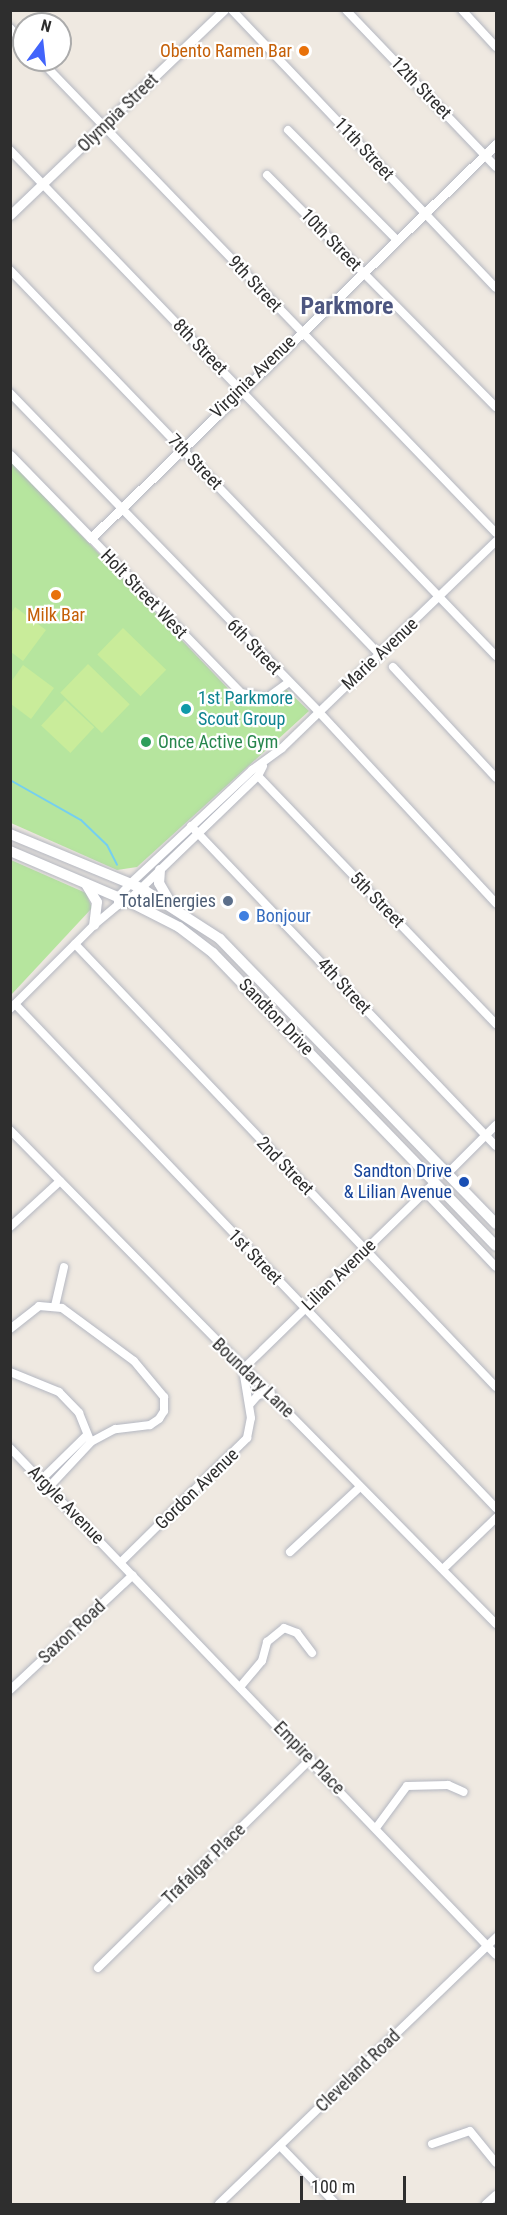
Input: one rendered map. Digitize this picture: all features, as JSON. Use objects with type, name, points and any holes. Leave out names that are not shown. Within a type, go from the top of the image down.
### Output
[{"type":"main road","name":"Sandton Drive","points":[[10,834],[131,883],[171,904],[236,955],[496,1224]]},
{"type":"main road","name":"Sandton Drive","points":[[10,851],[85,882],[179,927],[226,965],[496,1246]]},
{"type":"main road","points":[[160,870],[159,883],[171,904]]},
{"type":"main road","points":[[85,882],[97,902],[94,925]]},
{"type":"street","name":"Olympia Street","points":[[10,215],[105,128],[224,10]]},
{"type":"street","name":"11th Street","points":[[232,10],[496,288]]},
{"type":"street","name":"12th Street","points":[[346,10],[496,166]]},
{"type":"street","points":[[462,10],[496,47]]},
{"type":"street","name":"9th Street","points":[[51,72],[496,533]]},
{"type":"street","points":[[288,130],[396,239]]},
{"type":"street","name":"Virginia Avenue","points":[[91,538],[180,447],[496,144]]},
{"type":"street","name":"8th Street","points":[[10,150],[496,656]]},
{"type":"street","name":"10th Street","points":[[267,175],[496,407]]},
{"type":"street","name":"7th Street","points":[[10,270],[380,655]]},
{"type":"street","name":"6th Street","points":[[10,393],[288,683],[318,711],[496,903]]},
{"type":"street","name":"Holt Street West","points":[[10,455],[241,693],[267,698],[288,683]]},
{"type":"street","name":"Marie Avenue","points":[[121,901],[141,888],[258,776],[263,766],[318,711],[380,655],[496,541]]},
{"type":"street","points":[[393,667],[496,778]]},
{"type":"street","name":"Marie Avenue","points":[[121,901],[131,883],[252,770],[263,766]]},
{"type":"street","name":"5th Street","points":[[258,776],[496,1024]]},
{"type":"street","name":"4th Street","points":[[191,826],[496,1146]]},
{"type":"street","points":[[13,1006],[121,901]]},
{"type":"street","name":"2nd Street","points":[[75,944],[496,1387]]},
{"type":"street","name":"1st Street","points":[[13,1006],[496,1508]]},
{"type":"street","points":[[448,1173],[496,1125]]},
{"type":"street","name":"Boundary Lane","points":[[10,1130],[243,1369],[271,1392],[360,1487],[496,1624]]},
{"type":"street","points":[[10,1227],[60,1181]]},
{"type":"street","name":"Lilian Avenue","points":[[243,1369],[435,1182]]},
{"type":"street","points":[[425,1192],[496,1268]]},
{"type":"street","points":[[55,1306],[64,1268]]},
{"type":"street","points":[[10,1329],[34,1308],[55,1306],[134,1361],[164,1397],[164,1411],[154,1423],[122,1427],[89,1439],[42,1479]]},
{"type":"street","name":"Gordon Avenue","points":[[121,1562],[243,1443],[249,1431],[250,1404],[243,1369]]},
{"type":"street","points":[[10,1372],[59,1392],[79,1413],[89,1439]]},
{"type":"street","points":[[250,1404],[258,1395],[271,1392]]},
{"type":"street","points":[[49,1487],[89,1439]]},
{"type":"street","name":"Argyle Avenue","points":[[10,1448],[121,1562]]},
{"type":"street","points":[[290,1552],[360,1487]]},
{"type":"street","points":[[443,1569],[496,1518]]},
{"type":"street","name":"Empire Place","points":[[121,1562],[496,1954]]},
{"type":"street","name":"Saxon Road","points":[[10,1690],[133,1575]]},
{"type":"street","points":[[240,1687],[262,1661],[267,1642],[284,1628],[297,1633],[312,1653]]},
{"type":"street","name":"Trafalgar Place","points":[[98,1968],[311,1759]]},
{"type":"street","points":[[376,1828],[407,1786],[448,1785],[464,1792]]},
{"type":"street","name":"Cleveland Road","points":[[219,2205],[496,1937]]},
{"type":"street","points":[[432,2144],[470,2132],[496,2163]]},
{"type":"street","points":[[280,2146],[336,2205]]},
{"type":"street","points":[[486,2205],[496,2195]]},
{"type":"green space","points":[[10,461],[240,701],[261,703],[286,689],[309,711],[137,867],[117,870],[11,823]]},
{"type":"green space","points":[[15,607],[46,630],[23,661],[11,652],[11,614]]},
{"type":"green space","points":[[123,628],[166,670],[140,696],[97,655]]},
{"type":"green space","points":[[88,664],[130,704],[102,733],[60,693]]},
{"type":"green space","points":[[23,665],[54,688],[31,719],[11,704],[11,682]]},
{"type":"green space","points":[[65,700],[94,727],[70,753],[41,726]]},
{"type":"green space","points":[[11,860],[86,893],[92,908],[11,995]]},
{"type":"waterway","points":[[10,780],[81,820],[107,845],[117,865]]},
{"type":"place","name":"Obento Ramen Bar","points":[[304,51]]},
{"type":"place","name":"Milk Bar","points":[[56,595]]},
{"type":"place","name":"1st Parkmore Scout Group","points":[[186,709]]},
{"type":"place","name":"Once Active Gym","points":[[146,742]]},
{"type":"place","name":"TotalEnergies","points":[[228,901]]},
{"type":"place","name":"Bonjour","points":[[244,916]]},
{"type":"place","name":"Sandton Drive & Lilian Avenue","points":[[464,1182]]},
{"type":"district","name":"Parkmore","points":[[347,307]]}]
